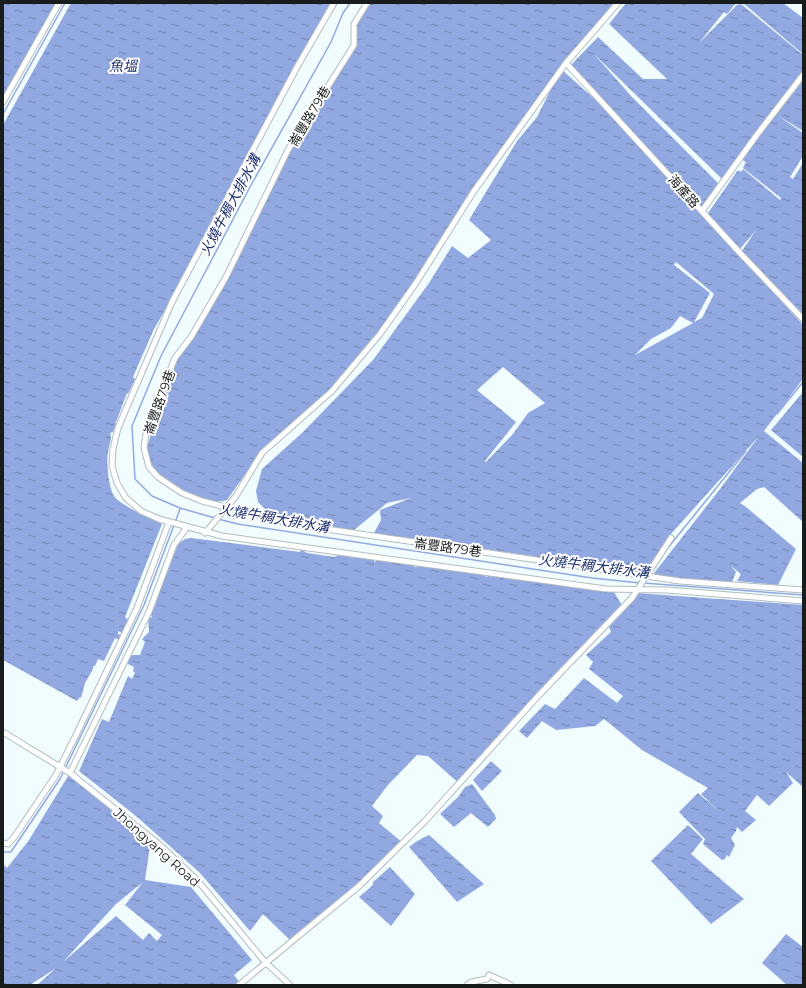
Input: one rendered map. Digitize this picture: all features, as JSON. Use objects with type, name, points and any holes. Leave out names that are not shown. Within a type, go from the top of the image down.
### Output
[{"type":"street","points":[[3,102],[59,3]]},
{"type":"street","points":[[334,3],[297,67],[172,302],[118,428],[113,449],[112,466],[116,483],[126,498],[141,511],[169,522],[205,533],[606,589],[667,590],[803,601]]},
{"type":"street","name":"崙豐路79巷","points":[[367,3],[354,24],[354,45],[288,150],[226,277],[191,337],[175,358],[147,427],[144,448],[145,458],[149,467],[158,477],[182,493],[202,501],[292,524],[680,581],[803,590]]},
{"type":"street","points":[[205,533],[226,506],[236,496],[262,453],[332,391],[380,334],[416,283],[474,191],[566,62],[618,3]]},
{"type":"street","name":"海產路","points":[[566,62],[702,211],[803,318]]},
{"type":"street","points":[[702,211],[756,136],[803,75]]},
{"type":"street","points":[[3,843],[8,844],[15,836],[56,775],[137,608],[169,522]]},
{"type":"street","points":[[70,773],[149,612],[174,545],[187,527]]},
{"type":"street","points":[[238,985],[359,886],[402,843],[539,695],[608,625],[638,590],[655,560],[671,538]]},
{"type":"street","name":"Jhongyang Road","points":[[3,732],[70,773],[160,845],[198,881],[265,962],[290,985]]},
{"type":"street","points":[[467,985],[471,982],[487,979],[489,975],[511,985]]},
{"type":"water","points":[[3,3],[57,3],[3,96]]},
{"type":"water","name":"魚塭","points":[[71,3],[330,3],[231,186],[232,187],[218,210],[218,213],[214,216],[176,288],[177,289],[154,329],[133,377],[135,379],[128,394],[127,393],[116,422],[115,421],[116,424],[113,432],[110,433],[111,437],[107,457],[109,482],[114,496],[122,503],[162,524],[125,617],[129,619],[122,633],[118,631],[118,634],[121,635],[119,640],[115,638],[104,661],[98,659],[95,666],[93,666],[93,669],[85,683],[81,698],[80,697],[77,701],[3,660],[3,125]]},
{"type":"water","points":[[370,3],[614,3],[561,69],[608,111],[568,68],[598,37],[643,79],[667,79],[609,24],[626,3],[736,3],[727,14],[724,12],[699,43],[737,5],[741,4],[803,55],[803,71],[796,79],[800,83],[803,82],[803,131],[777,115],[803,133],[803,156],[790,177],[793,179],[803,163],[803,320],[740,254],[756,230],[740,249],[708,213],[738,170],[741,172],[743,169],[780,200],[781,198],[743,168],[746,162],[741,159],[724,181],[594,54],[632,97],[718,183],[702,211],[736,251],[803,325],[803,379],[764,431],[803,463],[803,522],[764,487],[757,489],[740,503],[796,549],[778,585],[737,581],[741,574],[731,566],[736,572],[732,582],[651,577],[720,489],[759,436],[671,534],[648,573],[374,533],[381,520],[380,510],[411,498],[387,503],[354,530],[336,528],[334,531],[272,516],[258,502],[256,491],[262,469],[303,432],[373,360],[429,283],[452,246],[468,258],[491,240],[469,220],[517,141],[537,117],[559,73],[481,181],[392,318],[337,380],[341,384],[302,421],[253,463],[227,500],[210,503],[175,490],[157,476],[146,451],[163,393],[177,358],[194,337],[287,157],[310,116],[355,46],[356,26]],"holes":[[[676,262],[714,294],[702,318],[694,322],[710,293],[674,265]],[[680,316],[693,323],[635,355],[651,339],[671,328]],[[503,367],[545,403],[528,413],[513,434],[486,462],[485,461],[516,422],[477,390]]]},
{"type":"water","points":[[743,3],[783,3],[803,18],[803,54]]},
{"type":"water","points":[[803,392],[803,457],[771,430]]},
{"type":"water","points":[[191,538],[300,552],[301,549],[307,553],[334,557],[338,554],[349,557],[374,559],[374,562],[379,560],[414,565],[414,567],[421,566],[483,575],[487,577],[614,592],[623,607],[519,721],[513,718],[461,785],[428,756],[417,755],[387,786],[372,806],[383,816],[379,823],[403,843],[293,943],[263,914],[250,931],[200,873],[136,816],[79,771],[102,719],[109,722],[128,676],[132,679],[135,673],[133,671],[134,667],[126,663],[132,655],[140,655],[145,642],[142,639],[149,632],[148,619],[152,617],[151,615],[178,544],[185,539]]},
{"type":"water","points":[[636,593],[803,605],[803,787],[786,772],[793,783],[769,806],[757,795],[745,811],[756,820],[742,832],[737,827],[731,838],[735,845],[729,857],[727,855],[725,859],[722,860],[703,844],[705,839],[679,812],[698,793],[719,811],[701,794],[708,788],[642,750],[604,719],[595,726],[556,730],[542,721],[527,738],[519,731],[545,704],[555,709],[584,678],[617,703],[623,696],[589,669],[593,662],[586,655],[611,632],[608,625]]},
{"type":"water","points":[[491,761],[502,771],[482,791],[473,780]]},
{"type":"water","points":[[70,773],[151,839],[145,880],[191,887],[252,960],[234,975],[240,983],[238,985],[37,985],[56,968],[30,985],[3,985],[3,864],[7,868],[29,840]],"holes":[[[143,882],[125,905],[162,935],[157,941],[149,933],[143,940],[116,916],[63,962],[116,904]]]},
{"type":"water","points":[[472,784],[495,815],[496,819],[488,827],[471,813],[454,827],[440,814],[458,797],[465,787]]},
{"type":"water","points":[[688,825],[703,839],[691,854],[744,899],[711,924],[651,861]]},
{"type":"water","points":[[429,835],[484,884],[457,902],[409,847]]},
{"type":"water","points":[[390,867],[415,894],[391,926],[359,897]]},
{"type":"water","points":[[786,934],[803,947],[803,985],[787,985],[762,963]]},
{"type":"waterway","points":[[3,114],[65,3]]},
{"type":"waterway","name":"火燒牛稠大排水溝","points":[[215,518],[180,508],[152,496],[135,479],[132,426],[161,356],[250,187],[331,42],[343,13],[350,3]]},
{"type":"waterway","points":[[777,414],[803,382]]},
{"type":"waterway","points":[[663,554],[746,451]]},
{"type":"waterway","points":[[3,852],[11,852],[60,779],[144,605],[180,509]]},
{"type":"waterway","name":"火燒牛稠大排水溝","points":[[218,519],[238,524],[592,578],[640,583]]},
{"type":"waterway","name":"火燒牛稠大排水溝","points":[[643,583],[803,595]]}]
